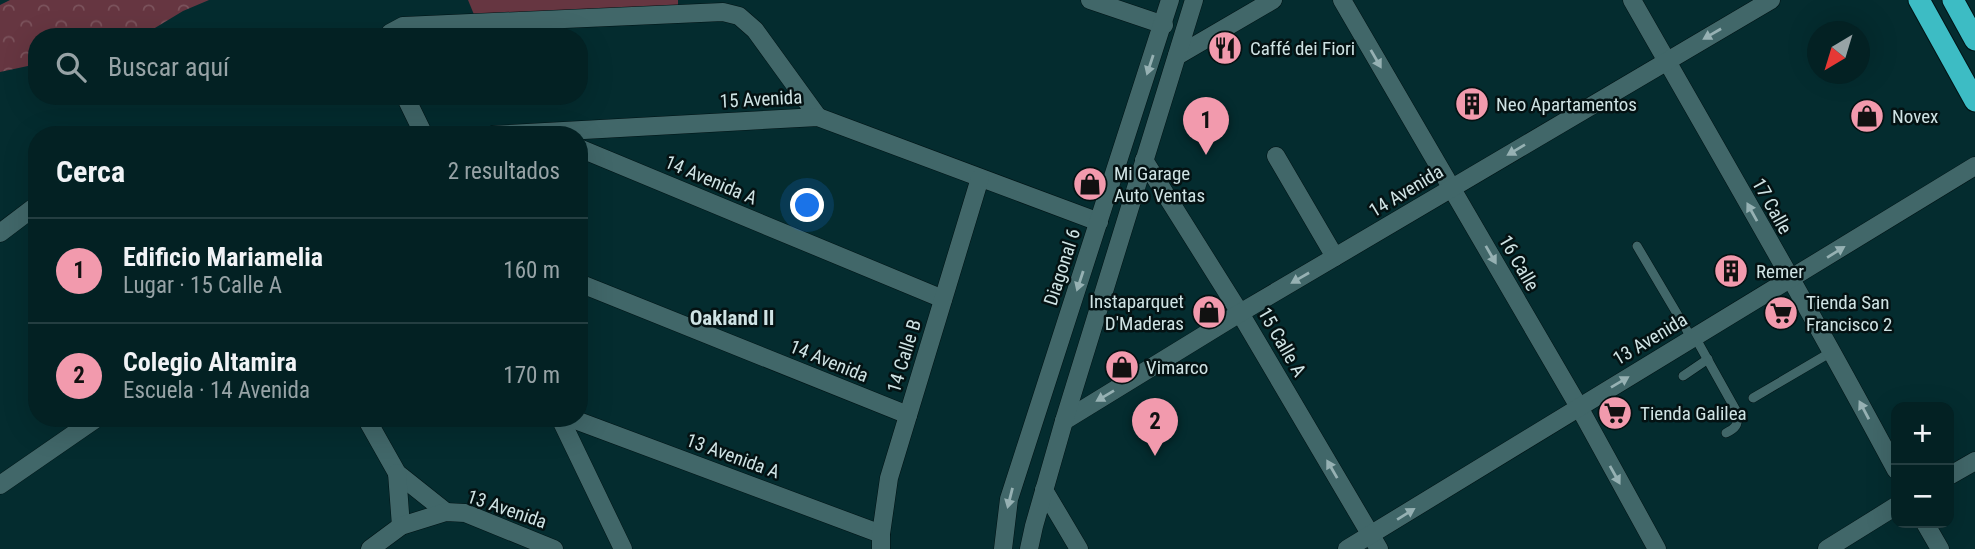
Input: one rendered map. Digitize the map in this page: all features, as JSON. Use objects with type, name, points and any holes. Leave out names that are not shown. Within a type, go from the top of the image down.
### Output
[{"type":"highway","points":[[1919,0],[1975,101]]},
{"type":"highway","points":[[1953,0],[1975,40]]},
{"type":"street","points":[[1090,0],[1164,25]]},
{"type":"street","name":"Diagonal 6","points":[[1003,549],[1009,499],[1170,0]]},
{"type":"street","points":[[1029,549],[1064,421],[1194,0]]},
{"type":"street","points":[[1177,56],[1273,0]]},
{"type":"street","name":"16 Calle","points":[[1342,0],[1579,407],[1657,549]]},
{"type":"street","name":"17 Calle","points":[[1632,0],[1790,281],[1833,351],[1893,465]]},
{"type":"street","name":"14 Avenida","points":[[1064,421],[1240,313],[1772,0]]},
{"type":"street","points":[[400,28],[723,12],[739,16],[755,30],[818,117]]},
{"type":"street","points":[[409,105],[420,126]]},
{"type":"street","name":"15 Avenida","points":[[588,130],[818,117],[1099,222]]},
{"type":"street","name":"14 Avenida A","points":[[588,152],[943,299]]},
{"type":"street","points":[[1276,156],[1335,257]]},
{"type":"street","name":"15 Calle A","points":[[1144,160],[1240,313],[1375,542]]},
{"type":"street","name":"13 Avenida","points":[[1347,549],[1375,542],[1579,407],[1975,166]]},
{"type":"street","name":"14 Calle B","points":[[881,541],[889,478],[980,178]]},
{"type":"street","points":[[0,233],[28,212]]},
{"type":"street","name":"14 Avenida","points":[[588,287],[908,415]]},
{"type":"street","name":"13 Avenida A","points":[[588,425],[881,541]]},
{"type":"street","points":[[0,485],[84,427]]},
{"type":"street","points":[[371,427],[397,473],[446,512]]},
{"type":"street","points":[[563,427],[623,549]]},
{"type":"street","points":[[1954,473],[1975,461]]},
{"type":"street","points":[[397,473],[401,526]]},
{"type":"street","points":[[1044,490],[1079,549]]},
{"type":"street","points":[[1826,549],[1891,509]]},
{"type":"street","name":"13 Avenida","points":[[370,549],[401,526],[446,512],[465,513],[545,547]]},
{"type":"street","points":[[1928,528],[1940,549]]},
{"type":"lane","points":[[1637,246],[1738,414],[1738,423],[1726,433]]},
{"type":"lane","points":[[1753,398],[1833,351]]},
{"type":"lane","points":[[1683,376],[1707,359]]},
{"type":"green space","points":[[10,0],[209,0],[183,11],[155,28],[28,28],[28,66],[0,72],[0,5]]},
{"type":"green space","points":[[468,0],[678,0],[678,6],[475,17]]},
{"type":"place","name":"Caffé dei Fiori","points":[[1225,48]]},
{"type":"place","name":"Neo Apartamentos","points":[[1472,104]]},
{"type":"place","name":"Novex","points":[[1867,116]]},
{"type":"place","name":"Edificio Mariamelia","points":[[1206,155]]},
{"type":"place","name":"Mi Garage Auto Ventas","points":[[1090,184]]},
{"type":"place","name":"Remer","points":[[1731,271]]},
{"type":"place","name":"Instaparquet D'Maderas","points":[[1209,312]]},
{"type":"place","name":"Tienda San Francisco 2","points":[[1781,313]]},
{"type":"place","name":"Vimarco","points":[[1122,367]]},
{"type":"place","name":"Tienda Galilea","points":[[1615,413]]},
{"type":"place","name":"Colegio Altamira","points":[[1155,456]]},
{"type":"district","name":"Oakland II","points":[[732,318]]}]
